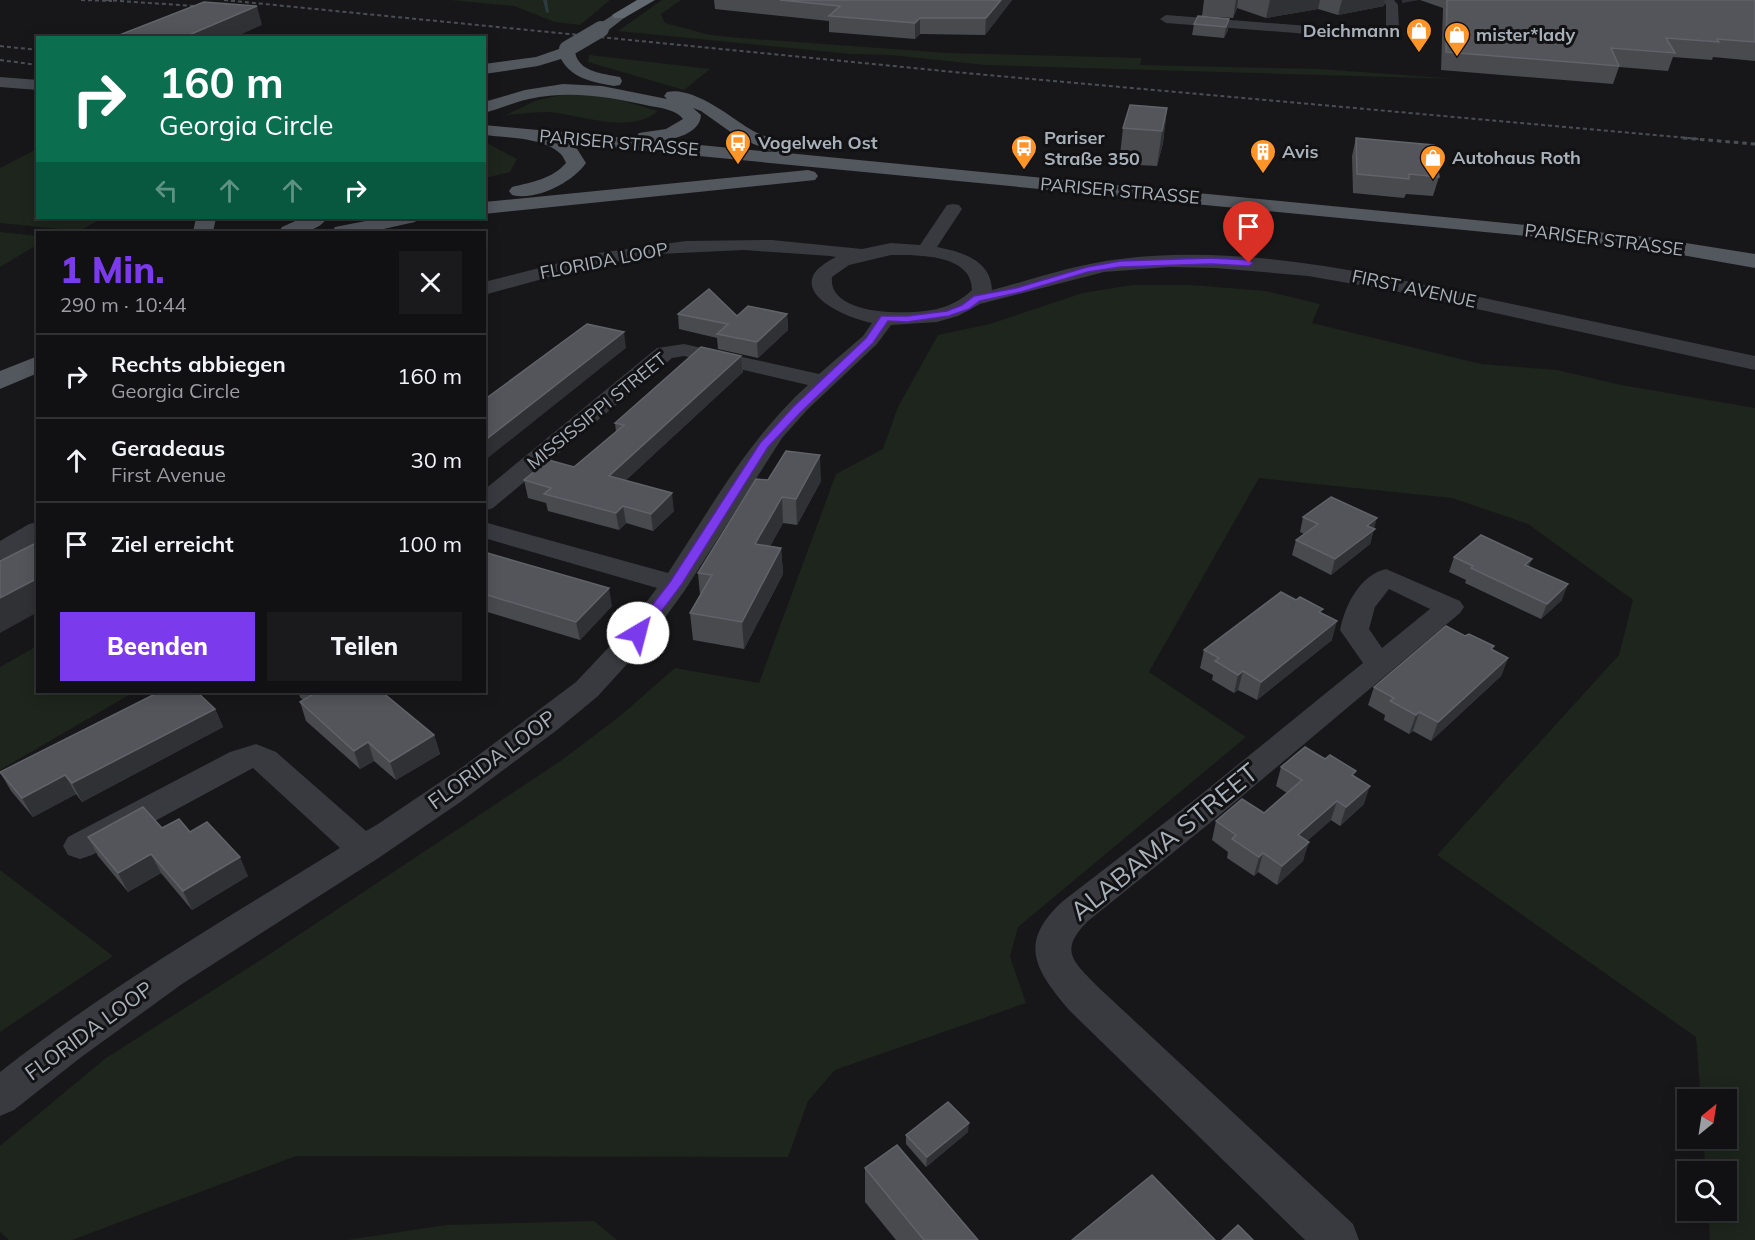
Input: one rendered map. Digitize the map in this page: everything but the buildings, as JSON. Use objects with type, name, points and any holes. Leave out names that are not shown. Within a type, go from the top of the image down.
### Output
[{"type":"highway","points":[[619,15],[620,7],[627,0]]},
{"type":"highway","points":[[619,15],[638,0]]},
{"type":"highway","points":[[619,15],[648,0]]},
{"type":"main road","points":[[489,100],[601,29],[619,15]]},
{"type":"main road","points":[[486,69],[538,61],[564,52]]},
{"type":"main road","points":[[564,52],[578,70],[689,100],[707,107],[737,129],[767,145],[819,157]]},
{"type":"main road","points":[[0,83],[36,87]]},
{"type":"main road","points":[[489,100],[534,92],[581,88],[621,93],[674,106],[692,115],[691,123],[676,132],[648,137],[616,137]]},
{"type":"main road","name":"PARISER STRASSE","points":[[486,125],[1556,225],[1646,235],[1755,252]]},
{"type":"main road","name":"PARISER STRASSE","points":[[486,130],[1558,233],[1648,243],[1755,261]]},
{"type":"main road","points":[[486,195],[533,188],[549,183],[571,171],[576,163],[568,148],[532,135]]},
{"type":"main road","points":[[486,208],[854,171],[920,172]]},
{"type":"main road","points":[[292,231],[315,219]]},
{"type":"main road","points":[[348,231],[403,219]]},
{"type":"main road","points":[[0,381],[36,364]]},
{"type":"street","points":[[1174,4],[1163,24],[1372,35],[1383,34],[1392,28],[1393,2]]},
{"type":"street","points":[[926,250],[953,209]]},
{"type":"street","name":"FLORIDA LOOP","points":[[486,287],[629,253],[726,244],[796,246],[859,254]]},
{"type":"street","name":"FLORIDA LOOP","points":[[726,244],[787,259],[822,281]]},
{"type":"street","points":[[822,281],[827,270],[840,261],[859,254],[891,249],[926,250],[957,258],[993,273],[977,298]]},
{"type":"street","name":"FIRST AVENUE","points":[[822,281],[823,289],[828,297],[837,304],[866,315],[907,319],[949,313],[966,307],[977,298],[1120,264],[1211,261],[1298,268],[1391,283],[1755,363]]},
{"type":"street","name":"FIRST AVENUE","points":[[993,273],[1030,277],[1069,275]]},
{"type":"street","name":"FLORIDA LOOP","points":[[0,1096],[56,1051],[145,990],[365,850],[460,786],[585,690],[626,650],[675,584],[764,445],[825,382],[870,340],[885,318]]},
{"type":"street","name":"MISSISSIPPI STREET","points":[[486,501],[664,353],[684,350],[825,382]]},
{"type":"street","points":[[0,552],[36,531]]},
{"type":"street","points":[[486,531],[675,584]]},
{"type":"street","name":"ALABAMA STREET","points":[[1337,1240],[1084,999],[1059,971],[1053,951],[1054,935],[1072,914],[1148,855],[1380,665]]},
{"type":"street","points":[[80,846],[256,754],[266,760],[365,850]]},
{"type":"shaded area","points":[[450,0],[610,0],[580,25],[555,22],[514,6]]},
{"type":"shaded area","points":[[662,0],[681,0],[661,14],[665,23],[710,35],[740,38],[948,53],[1142,58],[1140,65],[1320,69],[1458,79],[985,65],[618,31]]},
{"type":"shaded area","points":[[589,55],[710,69],[684,90],[588,62]]},
{"type":"shaded area","points":[[569,93],[606,96],[658,111],[647,118],[620,123],[549,112],[506,115],[535,101]]},
{"type":"shaded area","points":[[486,143],[517,159],[510,172],[486,178]]},
{"type":"shaded area","points":[[36,150],[36,219],[101,219],[79,231],[0,223],[0,168]]},
{"type":"shaded area","points":[[0,232],[36,236],[36,246],[0,267]]},
{"type":"shaded area","points":[[1132,285],[1191,285],[1266,291],[1320,304],[1312,323],[1481,364],[1557,370],[1621,385],[1755,408],[1755,1240],[1710,1240],[1709,1221],[1737,1221],[1737,1161],[1705,1161],[1704,1149],[1737,1149],[1737,1089],[1700,1089],[1696,1037],[1437,855],[1619,655],[1633,600],[1528,524],[1452,498],[1259,478],[1149,672],[1246,737],[1018,927],[1010,957],[1026,1003],[835,1070],[808,1101],[788,1157],[296,1156],[72,1240],[9,1240],[0,1232],[0,1146],[106,1058],[267,956],[562,760],[620,716],[675,668],[759,683],[836,474],[883,449],[898,407],[938,335],[990,324],[1083,293]]},
{"type":"shaded area","points":[[36,647],[36,693],[132,693],[0,770],[0,667]]},
{"type":"shaded area","points":[[0,870],[113,956],[0,1032]]},
{"type":"shaded area","points":[[594,1221],[617,1240],[347,1240],[446,1225]]},
{"type":"waterway","points":[[545,0],[548,12]]},
{"type":"railway","points":[[81,0],[112,1]]},
{"type":"railway","points":[[106,0],[208,7]]},
{"type":"railway","points":[[224,0],[954,72],[1699,139]]},
{"type":"railway","points":[[0,46],[36,50]]},
{"type":"railway","points":[[0,60],[36,65]]},
{"type":"railway","points":[[1683,138],[1755,144]]},
{"type":"place","name":"Deichmann","points":[[1419,54]]},
{"type":"place","name":"mister*lady","points":[[1457,58]]},
{"type":"place","name":"Vogelweh Ost","points":[[738,166]]},
{"type":"place","name":"Pariser Straße 350","points":[[1024,171]]},
{"type":"place","name":"Avis","points":[[1263,175]]},
{"type":"place","name":"Autohaus Roth","points":[[1433,181]]},
{"type":"route","points":[[638,633],[675,584],[764,445],[825,382],[870,340],[885,318],[907,319],[949,313],[966,307],[977,298],[1120,264],[1164,261],[1249,263]]}]
